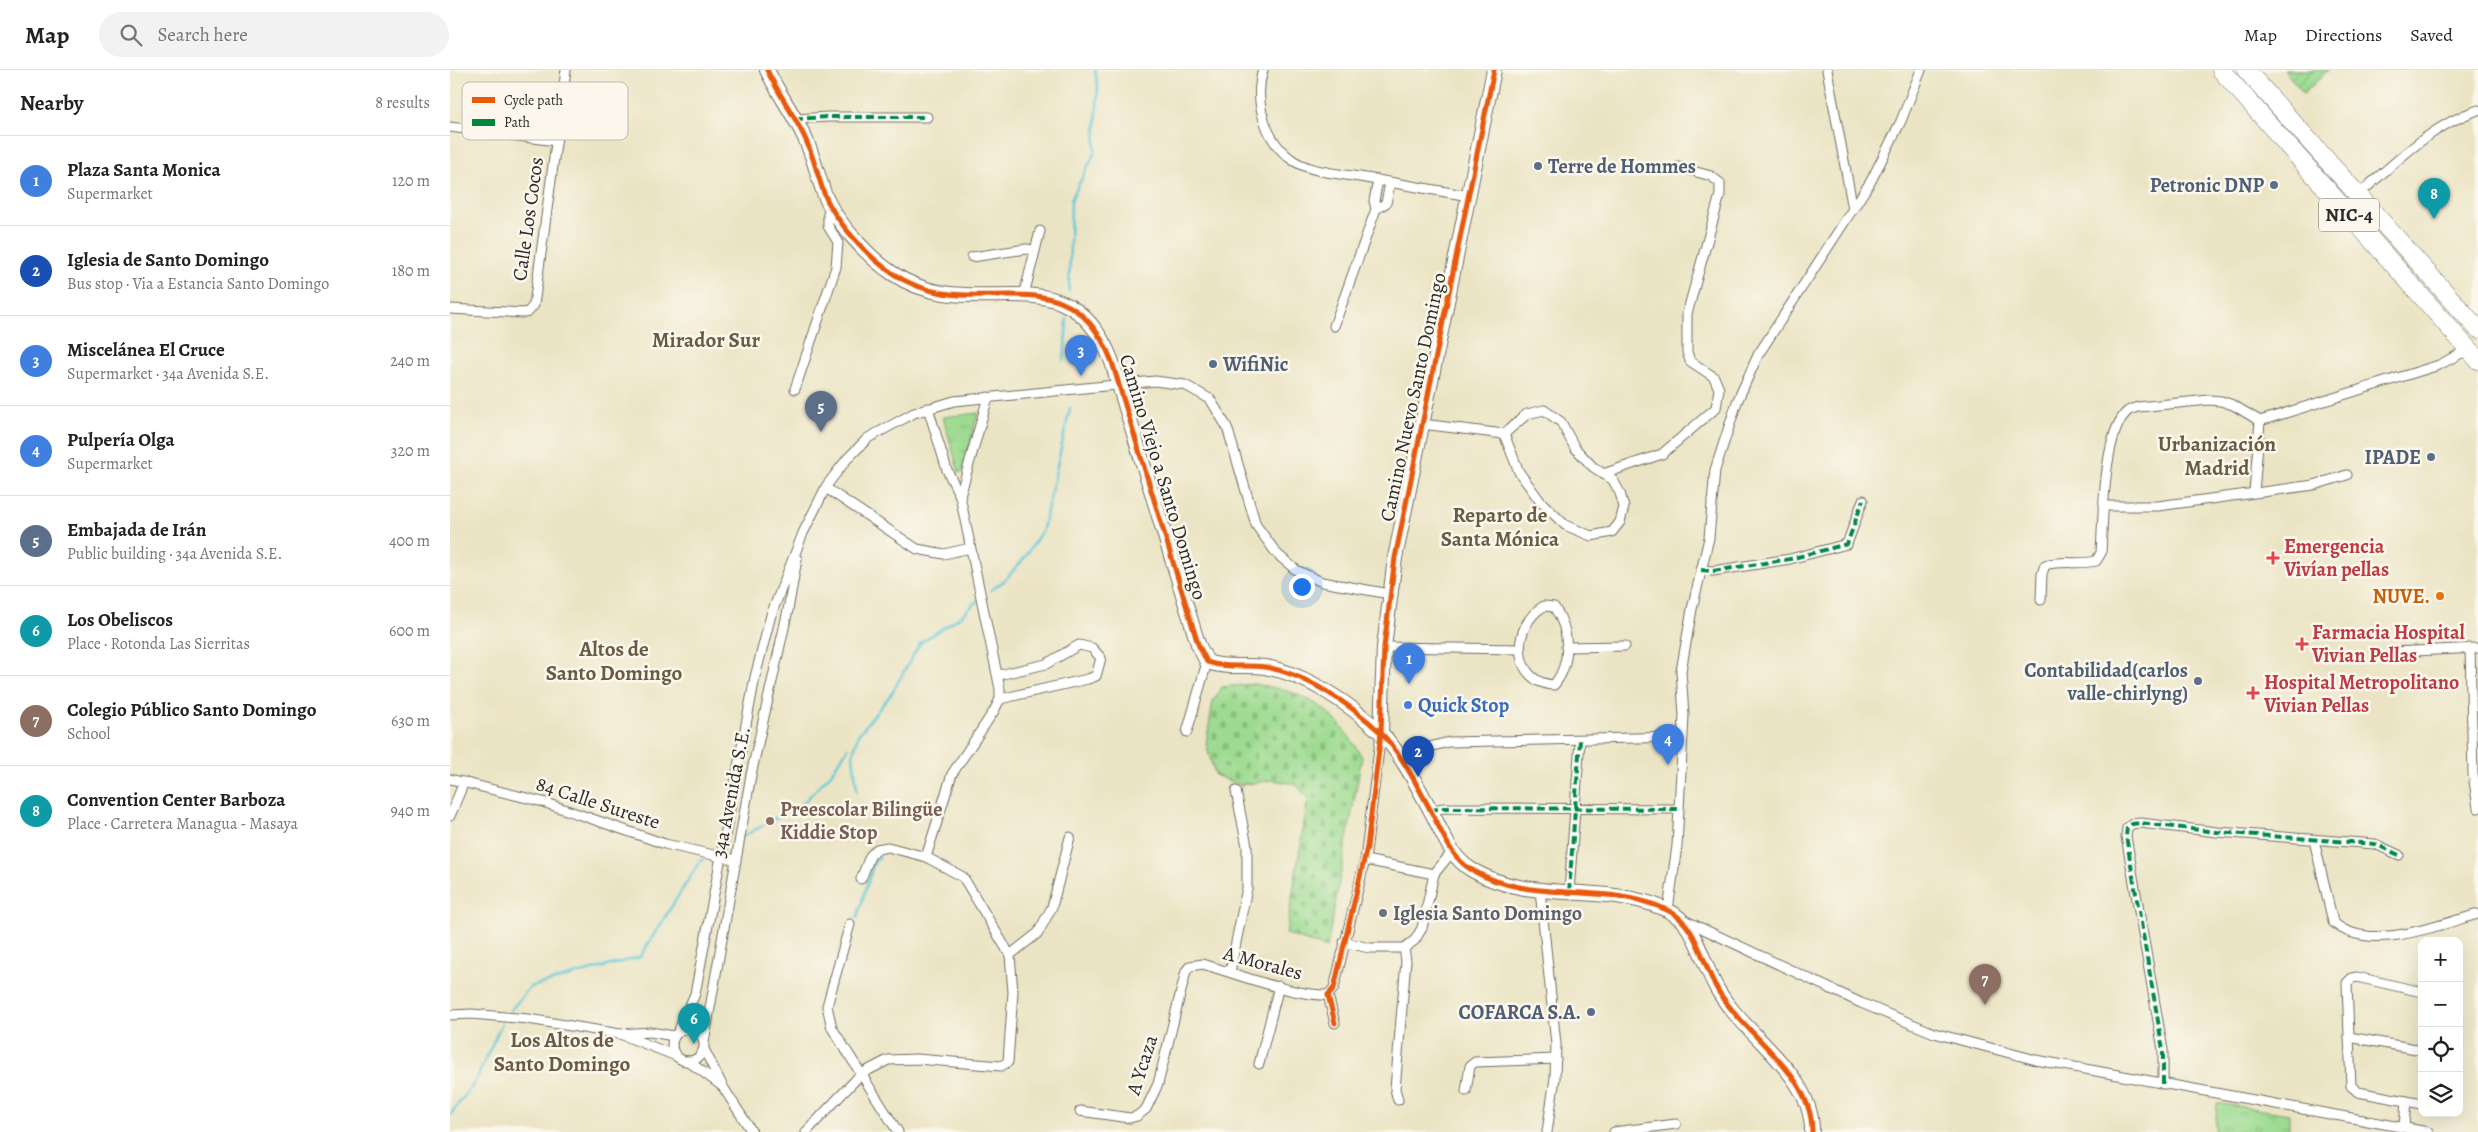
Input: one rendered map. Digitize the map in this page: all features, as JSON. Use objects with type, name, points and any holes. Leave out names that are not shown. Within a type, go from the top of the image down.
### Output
[{"type":"highway","name":"NIC-4","points":[[2221,70],[2473,355]]},
{"type":"highway","name":"NIC-4","points":[[2246,70],[2478,329]]},
{"type":"street","name":"Camino Viejo a Santo Domingo","points":[[767,70],[812,153],[831,208],[865,249],[883,266],[904,281],[921,289],[944,295],[965,297],[1024,295],[1059,300],[1086,318],[1103,340],[1198,644],[1207,662]]},
{"type":"street","points":[[1264,70],[1260,100],[1264,121],[1278,149],[1295,162],[1310,167],[1469,196]]},
{"type":"street","name":"Camino Nuevo Santo Domingo","points":[[1382,733],[1384,647],[1390,594],[1422,424],[1494,70]]},
{"type":"street","points":[[1827,70],[1853,209]]},
{"type":"street","points":[[1668,910],[1677,846],[1683,737],[1684,715],[1681,671],[1709,538],[1715,470],[1737,402],[1763,347],[1871,181],[1901,121],[1921,70]]},
{"type":"street","points":[[2358,195],[2428,136],[2461,116],[2478,110]]},
{"type":"street","points":[[794,119],[927,117]]},
{"type":"street","points":[[548,140],[556,141]]},
{"type":"street","name":"Calle Los Cocos","points":[[450,309],[523,313],[530,311],[534,305],[556,141]]},
{"type":"street","points":[[1603,474],[1662,454],[1707,417],[1716,408],[1719,398],[1719,389],[1714,377],[1690,361],[1686,352],[1688,303],[1720,195],[1720,183],[1711,176],[1678,167]]},
{"type":"street","points":[[1334,326],[1376,209],[1374,201],[1378,180]]},
{"type":"street","points":[[1376,209],[1386,203],[1390,182]]},
{"type":"street","points":[[795,389],[836,267],[838,242],[828,226],[828,214],[831,208]]},
{"type":"street","points":[[1024,295],[1040,231]]},
{"type":"street","points":[[972,257],[1026,249],[1036,250]]},
{"type":"street","points":[[2040,600],[2042,574],[2045,565],[2055,562],[2096,561],[2100,553],[2111,444],[2121,420],[2128,411],[2138,407],[2209,400],[2233,405],[2260,421],[2473,355]]},
{"type":"street","name":"34a Avenida S.E.","points":[[676,1034],[695,994],[755,677],[771,615],[815,507],[847,459],[868,438],[894,422],[928,408],[988,397],[1155,381],[1185,385],[1210,399],[1227,426],[1256,525],[1277,554],[1296,570],[1322,582],[1390,594]]},
{"type":"street","points":[[960,496],[988,397]]},
{"type":"street","points":[[926,857],[952,774],[1000,699],[999,674],[960,496],[947,470],[928,408]]},
{"type":"street","points":[[1422,424],[1504,434],[1527,414],[1544,410],[1561,422],[1575,448],[1603,474],[1613,480],[1624,508],[1620,522],[1612,532],[1591,536],[1566,525],[1540,502],[1520,472],[1504,434]]},
{"type":"street","points":[[2254,492],[2260,421]]},
{"type":"street","points":[[2104,506],[2158,506],[2314,485],[2347,475]]},
{"type":"street","points":[[826,488],[917,549],[944,554],[970,548]]},
{"type":"street","points":[[1701,570],[1713,571],[1790,559],[1847,544],[1863,500]]},
{"type":"street","name":"34a Avenida S.E.","points":[[704,1045],[737,848],[751,775],[788,610],[798,551]]},
{"type":"street","points":[[1544,606],[1554,607],[1560,615],[1566,637],[1562,676],[1554,685],[1543,684],[1533,678],[1522,659],[1519,649],[1522,629],[1534,612],[1544,606]]},
{"type":"street","points":[[999,674],[1046,664],[1080,645],[1092,648],[1101,658],[1100,669],[1096,676],[1000,699]]},
{"type":"street","points":[[1566,647],[1625,646]]},
{"type":"street","points":[[1384,647],[1519,649]]},
{"type":"street","points":[[2393,652],[2474,648],[2473,774],[2478,808]]},
{"type":"street","points":[[1187,732],[1207,662],[1232,668],[1266,668],[1295,676],[1330,694],[1382,733],[1398,755],[1452,852],[1470,869],[1496,882],[1540,890],[1611,895],[1640,901],[1668,910],[1682,919],[1861,1003],[1934,1033],[2036,1060],[2428,1132]]},
{"type":"street","points":[[1335,1024],[1328,995],[1334,988],[1365,860],[1382,733]]},
{"type":"street","points":[[1398,755],[1449,742],[1683,737]]},
{"type":"street","points":[[1569,892],[1580,740]]},
{"type":"street","points":[[737,772],[751,775]]},
{"type":"street","name":"84 Calle Sureste","points":[[450,779],[543,802],[629,833],[735,860]]},
{"type":"street","points":[[450,816],[464,782]]},
{"type":"street","points":[[1230,972],[1247,888],[1247,846],[1236,791]]},
{"type":"street","points":[[1430,810],[1444,808],[1679,809]]},
{"type":"street","points":[[2163,1084],[2163,1050],[2126,836],[2127,828],[2132,824],[2140,823],[2218,832],[2375,844],[2398,855]]},
{"type":"street","points":[[1010,955],[1038,933],[1052,907],[1070,837]]},
{"type":"street","points":[[2314,840],[2333,922],[2342,931],[2360,935],[2415,933],[2478,914]]},
{"type":"street","points":[[723,844],[737,848]]},
{"type":"street","points":[[806,1132],[861,1074],[888,1060],[917,1059],[1001,1066],[1008,1062],[1013,992],[1010,955],[963,876],[926,857],[888,847],[877,849],[870,856],[861,880]]},
{"type":"street","points":[[1344,942],[1369,948],[1404,948],[1415,940],[1422,928],[1434,874],[1452,852]]},
{"type":"street","points":[[1365,860],[1434,874]]},
{"type":"street","points":[[1540,890],[1556,1044],[1556,1059],[1547,1132]]},
{"type":"street","points":[[1682,919],[1692,932],[1722,998],[1780,1062],[1799,1088],[1812,1123],[1812,1132]]},
{"type":"street","points":[[850,924],[827,1006],[832,1028],[898,1132]]},
{"type":"street","points":[[1398,1100],[1395,1090],[1406,961],[1404,948]]},
{"type":"street","name":"A Morales","points":[[1190,966],[1203,964],[1318,996],[1328,995]]},
{"type":"street","name":"A Ycaza","points":[[1080,1111],[1130,1118],[1137,1116],[1146,1109],[1158,1084],[1186,971],[1190,966]]},
{"type":"street","points":[[2418,991],[2352,978],[2347,983],[2350,1084],[2358,1092],[2418,1103]]},
{"type":"street","points":[[1259,1064],[1279,986]]},
{"type":"street","points":[[450,1015],[472,1014],[528,1019],[620,1034],[688,1061],[723,1087]]},
{"type":"street","points":[[620,1034],[650,1032],[676,1034],[688,1028],[694,1029],[702,1036],[704,1045],[723,1087],[752,1132]]},
{"type":"street","points":[[676,1034],[671,1046],[676,1056]]},
{"type":"street","points":[[2349,1037],[2418,1049]]},
{"type":"street","points":[[688,1061],[698,1058],[704,1045]]},
{"type":"street","points":[[1466,1091],[1470,1066],[1475,1062],[1556,1059]]},
{"type":"street","points":[[2404,1127],[2406,1101]]},
{"type":"street","points":[[1614,1132],[1676,1124]]},
{"type":"green space","points":[[2284,70],[2329,70],[2304,94]]},
{"type":"green space","points":[[978,413],[962,472],[959,473],[943,417]]},
{"type":"green space","points":[[1254,684],[1291,692],[1318,705],[1341,726],[1362,757],[1327,948],[1286,934],[1308,799],[1296,784],[1272,780],[1240,785],[1215,775],[1206,744],[1213,701],[1222,687]]},
{"type":"green space","points":[[2217,1103],[2289,1114],[2289,1132],[2215,1132]]},
{"type":"waterway","points":[[1069,291],[1071,200],[1095,152],[1098,88],[1095,70]]},
{"type":"waterway","points":[[1064,361],[1067,319]]},
{"type":"waterway","points":[[991,590],[1004,581],[1023,560],[1043,529],[1070,408]]},
{"type":"waterway","points":[[857,791],[853,755],[858,735],[892,693],[920,643],[960,617],[978,600]]},
{"type":"waterway","points":[[744,836],[803,803],[830,775],[848,748]]},
{"type":"waterway","points":[[857,918],[874,862],[879,858],[878,852]]},
{"type":"waterway","points":[[510,1011],[530,987],[640,957],[700,861],[703,860]]},
{"type":"waterway","points":[[450,1115],[475,1082],[502,1023]]},
{"type":"marked path","points":[[795,119],[927,117]]},
{"type":"marked path","points":[[1701,570],[1713,571],[1790,559],[1847,544],[1863,500]]},
{"type":"marked path","points":[[1569,892],[1580,740]]},
{"type":"marked path","points":[[1430,810],[1444,808],[1679,809]]},
{"type":"marked path","points":[[2163,1084],[2163,1050],[2126,836],[2127,828],[2132,824],[2140,823],[2217,832],[2375,844],[2399,855]]},
{"type":"cycle path","points":[[767,70],[804,136],[824,193],[835,215],[863,248],[883,266],[892,273],[923,288],[955,294],[1044,297],[1070,307],[1093,327],[1112,362],[1198,644],[1207,662],[1229,666],[1265,667],[1296,676],[1327,692],[1368,721],[1395,749],[1415,782],[1448,845],[1458,859],[1472,870],[1495,881],[1519,887],[1619,896],[1643,901],[1677,916],[1685,924],[1697,943],[1710,975],[1726,1003],[1773,1054],[1801,1090],[1809,1110],[1812,1132]]},
{"type":"cycle path","points":[[1335,1023],[1328,995],[1334,988],[1367,847],[1381,733],[1384,647],[1395,558],[1494,70]]},
{"type":"place","name":"Terre de Hommes","points":[[1538,166]]},
{"type":"place","name":"Petronic DNP","points":[[2274,185]]},
{"type":"place","name":"Convention Center Barboza","points":[[2434,219]]},
{"type":"place","name":"WifiNic","points":[[1213,364]]},
{"type":"place","name":"Miscelánea El Cruce","points":[[1081,376]]},
{"type":"place","name":"Embajada de Irán","points":[[821,432]]},
{"type":"place","name":"IPADE","points":[[2431,457]]},
{"type":"place","name":"Emergencia Vivían pellas","points":[[2273,558]]},
{"type":"place","name":"NUVE.","points":[[2440,596]]},
{"type":"place","name":"Farmacia Hospital Vivian Pellas","points":[[2302,644]]},
{"type":"place","name":"Contabilidad(carlos valle-chirlyng)","points":[[2198,681]]},
{"type":"place","name":"Plaza Santa Monica","points":[[1409,684]]},
{"type":"place","name":"Hospital Metropolitano Vivian Pellas","points":[[2253,693]]},
{"type":"place","name":"Quick Stop","points":[[1408,705]]},
{"type":"place","name":"Pulpería Olga","points":[[1668,765]]},
{"type":"place","name":"Iglesia de Santo Domingo","points":[[1418,777]]},
{"type":"place","name":"Preescolar Bilingüe Kiddie Stop","points":[[770,821]]},
{"type":"place","name":"Iglesia Santo Domingo","points":[[1383,913]]},
{"type":"place","name":"Colegio Público Santo Domingo","points":[[1985,1005]]},
{"type":"place","name":"COFARCA S.A.","points":[[1591,1012]]},
{"type":"place","name":"Los Obeliscos","points":[[694,1044]]},
{"type":"district","name":"Mirador Sur","points":[[706,340]]},
{"type":"district","name":"Urbanización Madrid","points":[[2217,456]]},
{"type":"district","name":"Reparto de Santa Mónica","points":[[1500,527]]},
{"type":"district","name":"Altos de Santo Domingo","points":[[614,661]]},
{"type":"district","name":"Los Altos de Santo Domingo","points":[[562,1052]]}]
